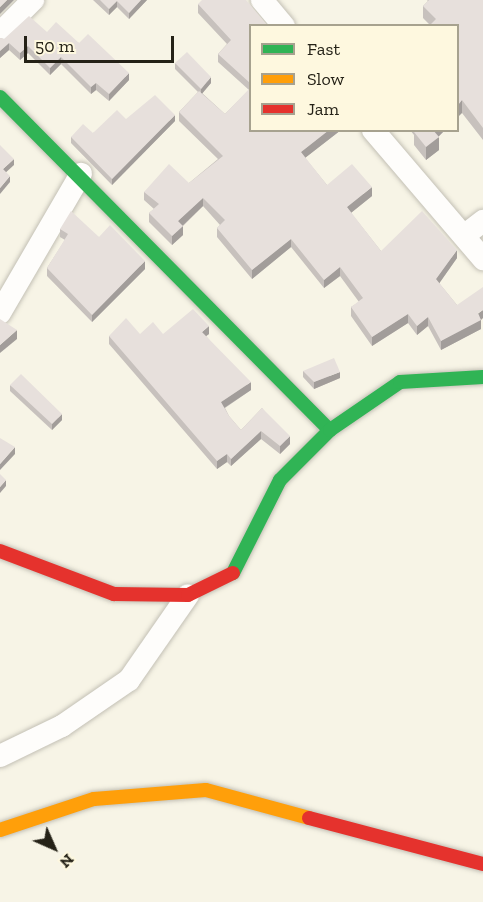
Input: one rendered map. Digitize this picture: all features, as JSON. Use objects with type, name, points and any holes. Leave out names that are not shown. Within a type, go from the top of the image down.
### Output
[{"type":"street","points":[[0,33],[33,0]]},
{"type":"street","points":[[262,0],[282,24]]},
{"type":"street","points":[[0,97],[81,174],[330,430]]},
{"type":"street","points":[[375,132],[465,235],[483,259]]},
{"type":"street","points":[[0,313],[81,174]]},
{"type":"street","points":[[465,235],[483,221]]},
{"type":"street","points":[[0,551],[114,594],[188,595],[231,577],[280,480],[330,430],[400,382],[483,377]]},
{"type":"street","points":[[0,756],[62,726],[129,680],[188,595]]},
{"type":"street","points":[[0,830],[94,799],[206,790],[483,864]]},
{"type":"building","points":[[0,0],[7,0],[0,7]]},
{"type":"building","points":[[100,0],[141,0],[129,13],[117,1],[109,9]]},
{"type":"building","points":[[202,0],[246,0],[266,24],[249,24],[249,82],[218,54],[231,40],[198,4]]},
{"type":"building","points":[[429,0],[483,0],[483,128],[462,100],[459,104],[459,24],[431,24],[436,19],[423,6]]},
{"type":"building","points":[[29,16],[47,32],[56,22],[79,43],[88,34],[129,73],[109,94],[96,83],[91,87],[61,57],[50,68],[28,46],[20,53],[9,43],[0,51],[0,38],[4,39]]},
{"type":"building","points":[[187,52],[211,77],[201,89],[175,63]]},
{"type":"building","points":[[249,89],[249,132],[326,132],[301,152],[327,185],[352,164],[372,187],[347,207],[381,251],[422,211],[457,250],[436,279],[457,305],[483,287],[483,310],[478,313],[481,320],[441,341],[428,317],[417,326],[408,314],[372,337],[351,307],[363,298],[340,267],[324,280],[291,239],[252,270],[217,228],[225,220],[203,198],[178,221],[183,226],[172,236],[149,213],[159,204],[144,192],[169,164],[189,183],[223,156],[179,112],[199,91],[225,114]]},
{"type":"building","points":[[155,95],[175,115],[112,179],[71,137],[83,124],[93,133],[117,110],[126,119]]},
{"type":"building","points":[[414,132],[435,132],[439,137],[426,147]]},
{"type":"building","points":[[0,145],[14,159],[3,169],[10,176],[0,188]]},
{"type":"building","points":[[71,211],[99,237],[110,225],[145,261],[92,315],[47,268],[68,234],[60,229]]},
{"type":"building","points":[[193,309],[209,326],[202,332],[251,382],[221,402],[229,416],[241,430],[262,408],[290,436],[280,446],[261,431],[231,459],[227,454],[217,461],[109,336],[126,318],[140,334],[153,322],[163,334]]},
{"type":"building","points":[[0,319],[17,330],[0,345]]},
{"type":"building","points":[[334,358],[340,372],[314,382],[303,371]]},
{"type":"building","points":[[21,374],[62,414],[52,424],[10,385]]},
{"type":"building","points":[[0,438],[15,447],[0,464]]},
{"type":"building","points":[[0,474],[6,480],[0,487]]},
{"type":"traffic: fast","points":[[0,97],[330,430]]},
{"type":"traffic: fast","points":[[233,573],[280,480],[330,430],[400,382],[483,377]]},
{"type":"traffic: slow","points":[[0,830],[94,799],[206,790],[309,818]]},
{"type":"traffic: jam","points":[[0,551],[114,594],[188,595],[233,573]]},
{"type":"traffic: jam","points":[[309,818],[483,864]]}]
